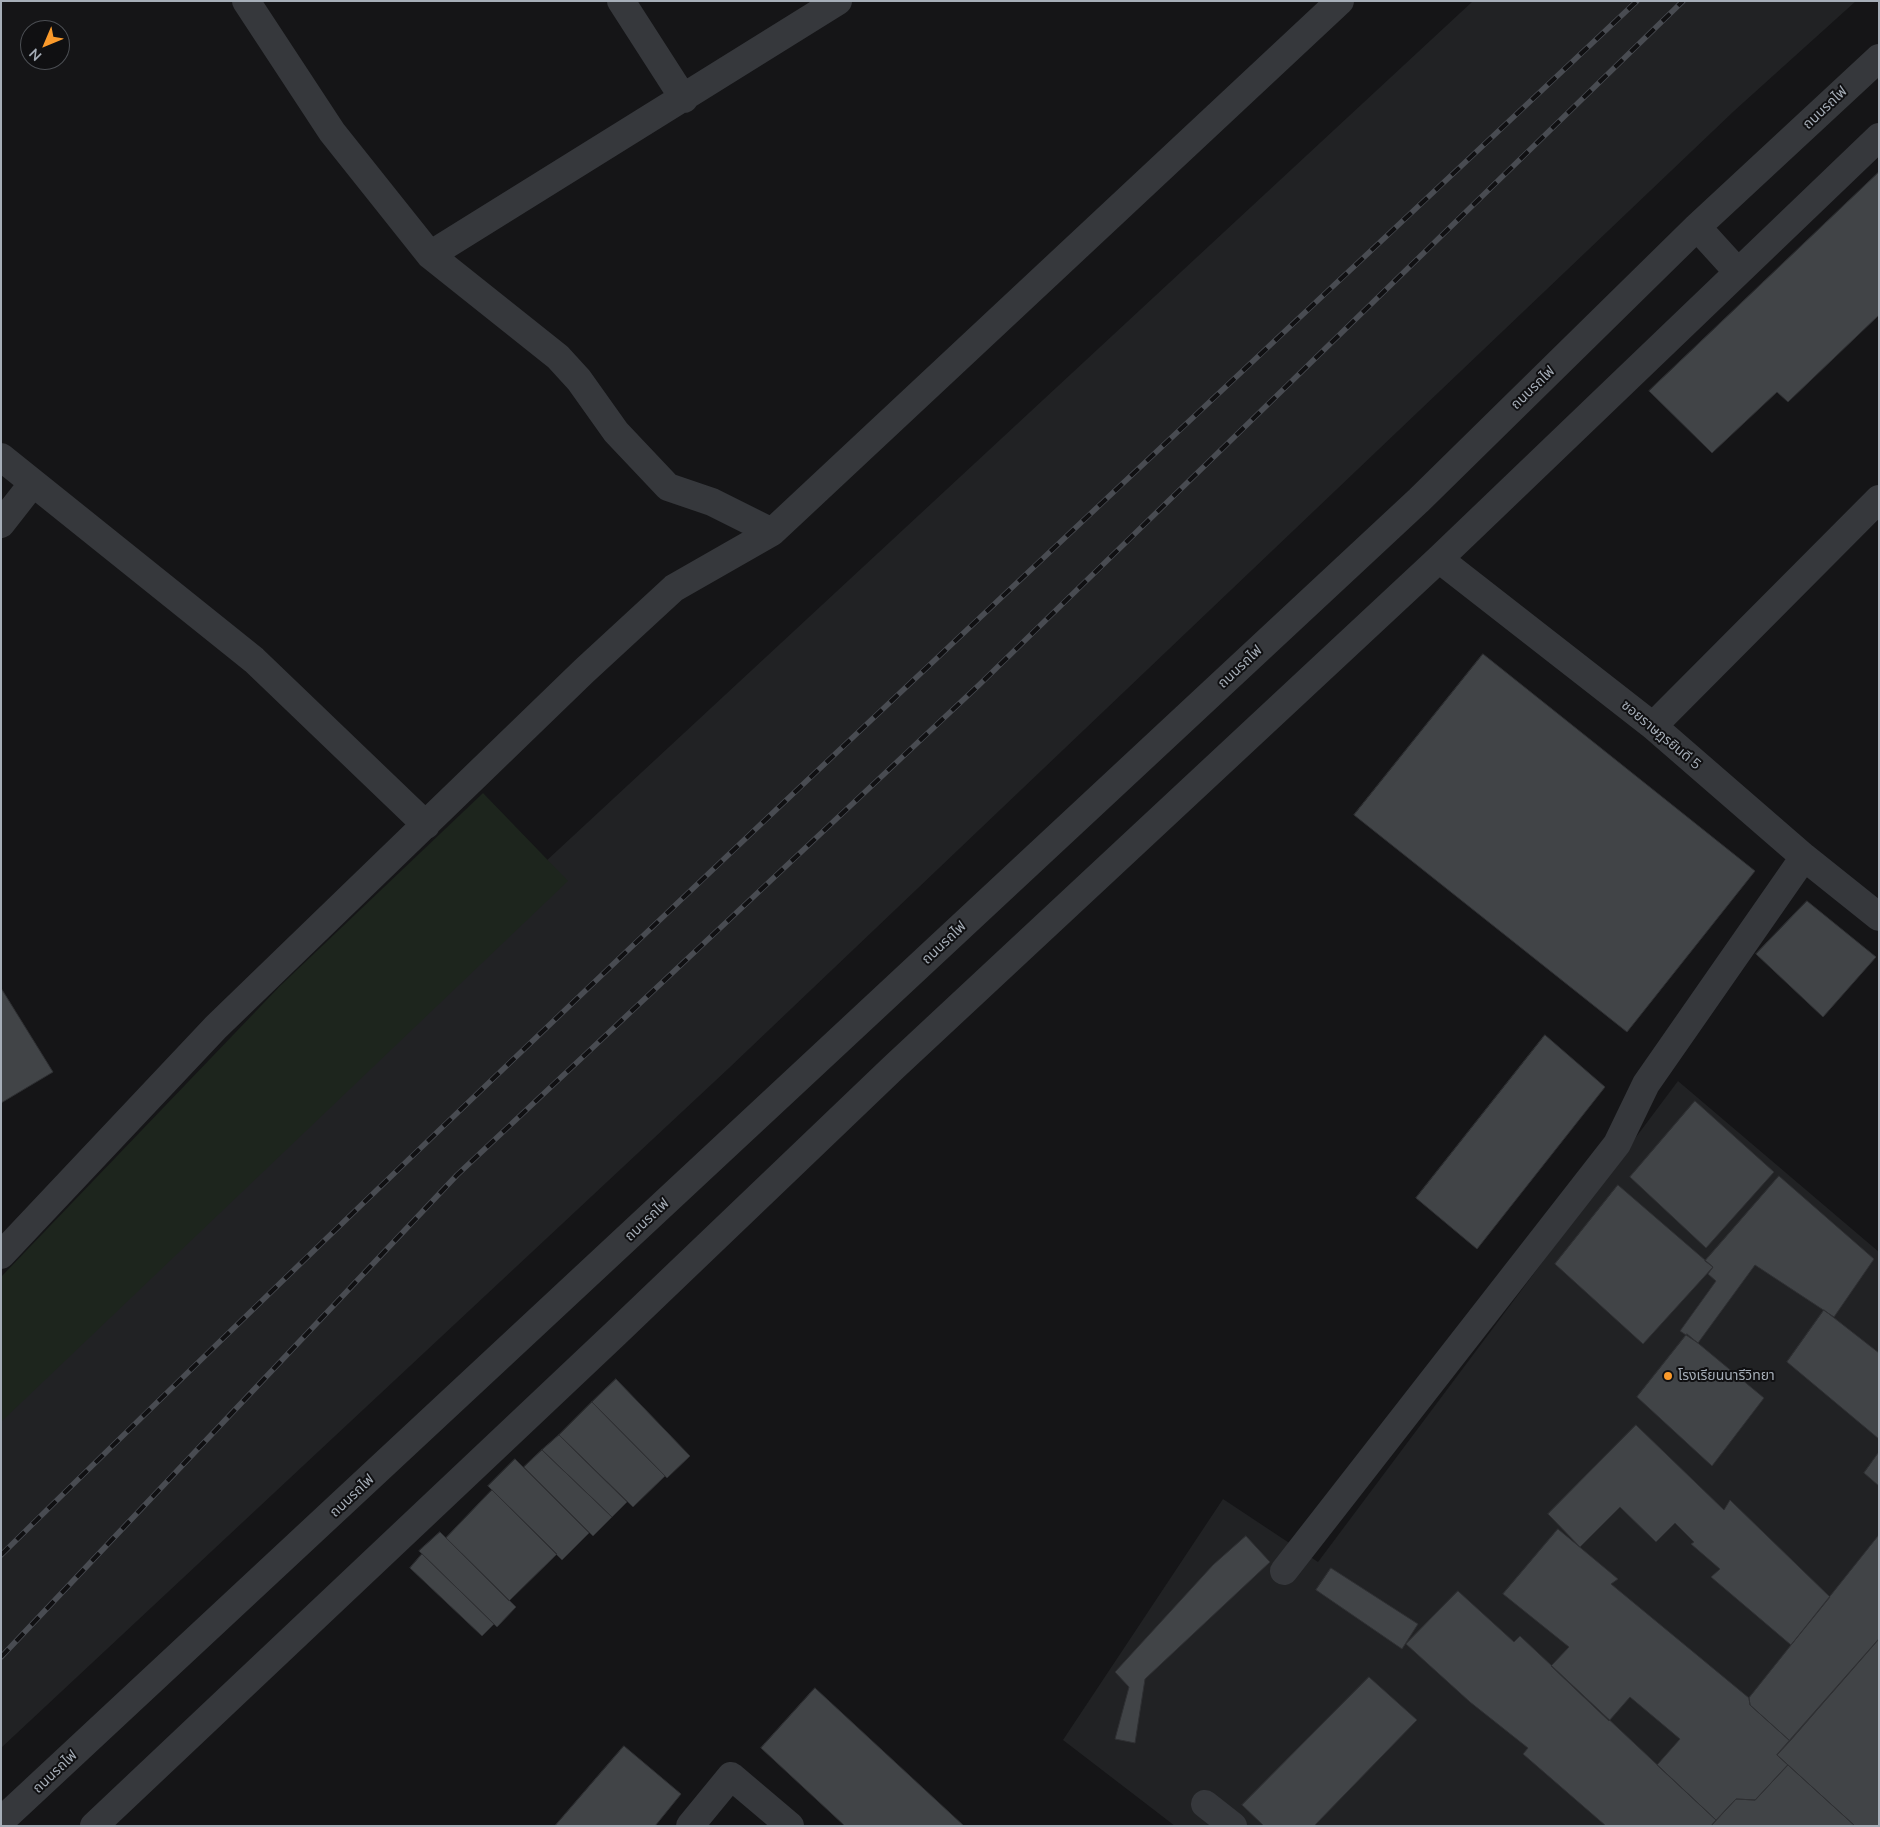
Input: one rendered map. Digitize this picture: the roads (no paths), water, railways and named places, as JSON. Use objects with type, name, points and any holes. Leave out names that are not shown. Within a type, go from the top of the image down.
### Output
[{"type":"street","points":[[246,1],[332,132],[430,255],[558,358],[579,380],[616,432],[668,487],[712,502],[772,532]]},
{"type":"street","points":[[621,1],[684,99]]},
{"type":"street","points":[[430,255],[684,99],[838,1]]},
{"type":"street","points":[[1,1255],[216,1027],[426,826],[584,671],[674,588],[772,532],[1340,1]]},
{"type":"street","name":"ถนนรถไฟ","points":[[1,1821],[1412,507],[1697,227],[1879,58]]},
{"type":"street","points":[[94,1826],[609,1340],[894,1067],[1439,559],[1737,271],[1879,137]]},
{"type":"street","points":[[1697,227],[1737,271]]},
{"type":"street","points":[[1,457],[254,660],[426,826]]},
{"type":"street","points":[[1,524],[33,484]]},
{"type":"street","points":[[1653,726],[1873,515]]},
{"type":"street","name":"ซอยราษฎรยินดี 5","points":[[1439,559],[1653,726],[1804,857],[1879,917]]},
{"type":"street","points":[[1284,1571],[1617,1144],[1646,1084],[1804,857]]},
{"type":"street","points":[[690,1826],[731,1776],[790,1826]]},
{"type":"street","points":[[1205,1804],[1233,1826]]},
{"type":"railway","points":[[1,1555],[406,1162],[610,968],[1637,1]]},
{"type":"railway","points":[[1,1657],[457,1175],[979,685],[1683,1]]},
{"type":"place","name":"โรงเรียนนารีวิทยา","points":[[1668,1376]]}]
